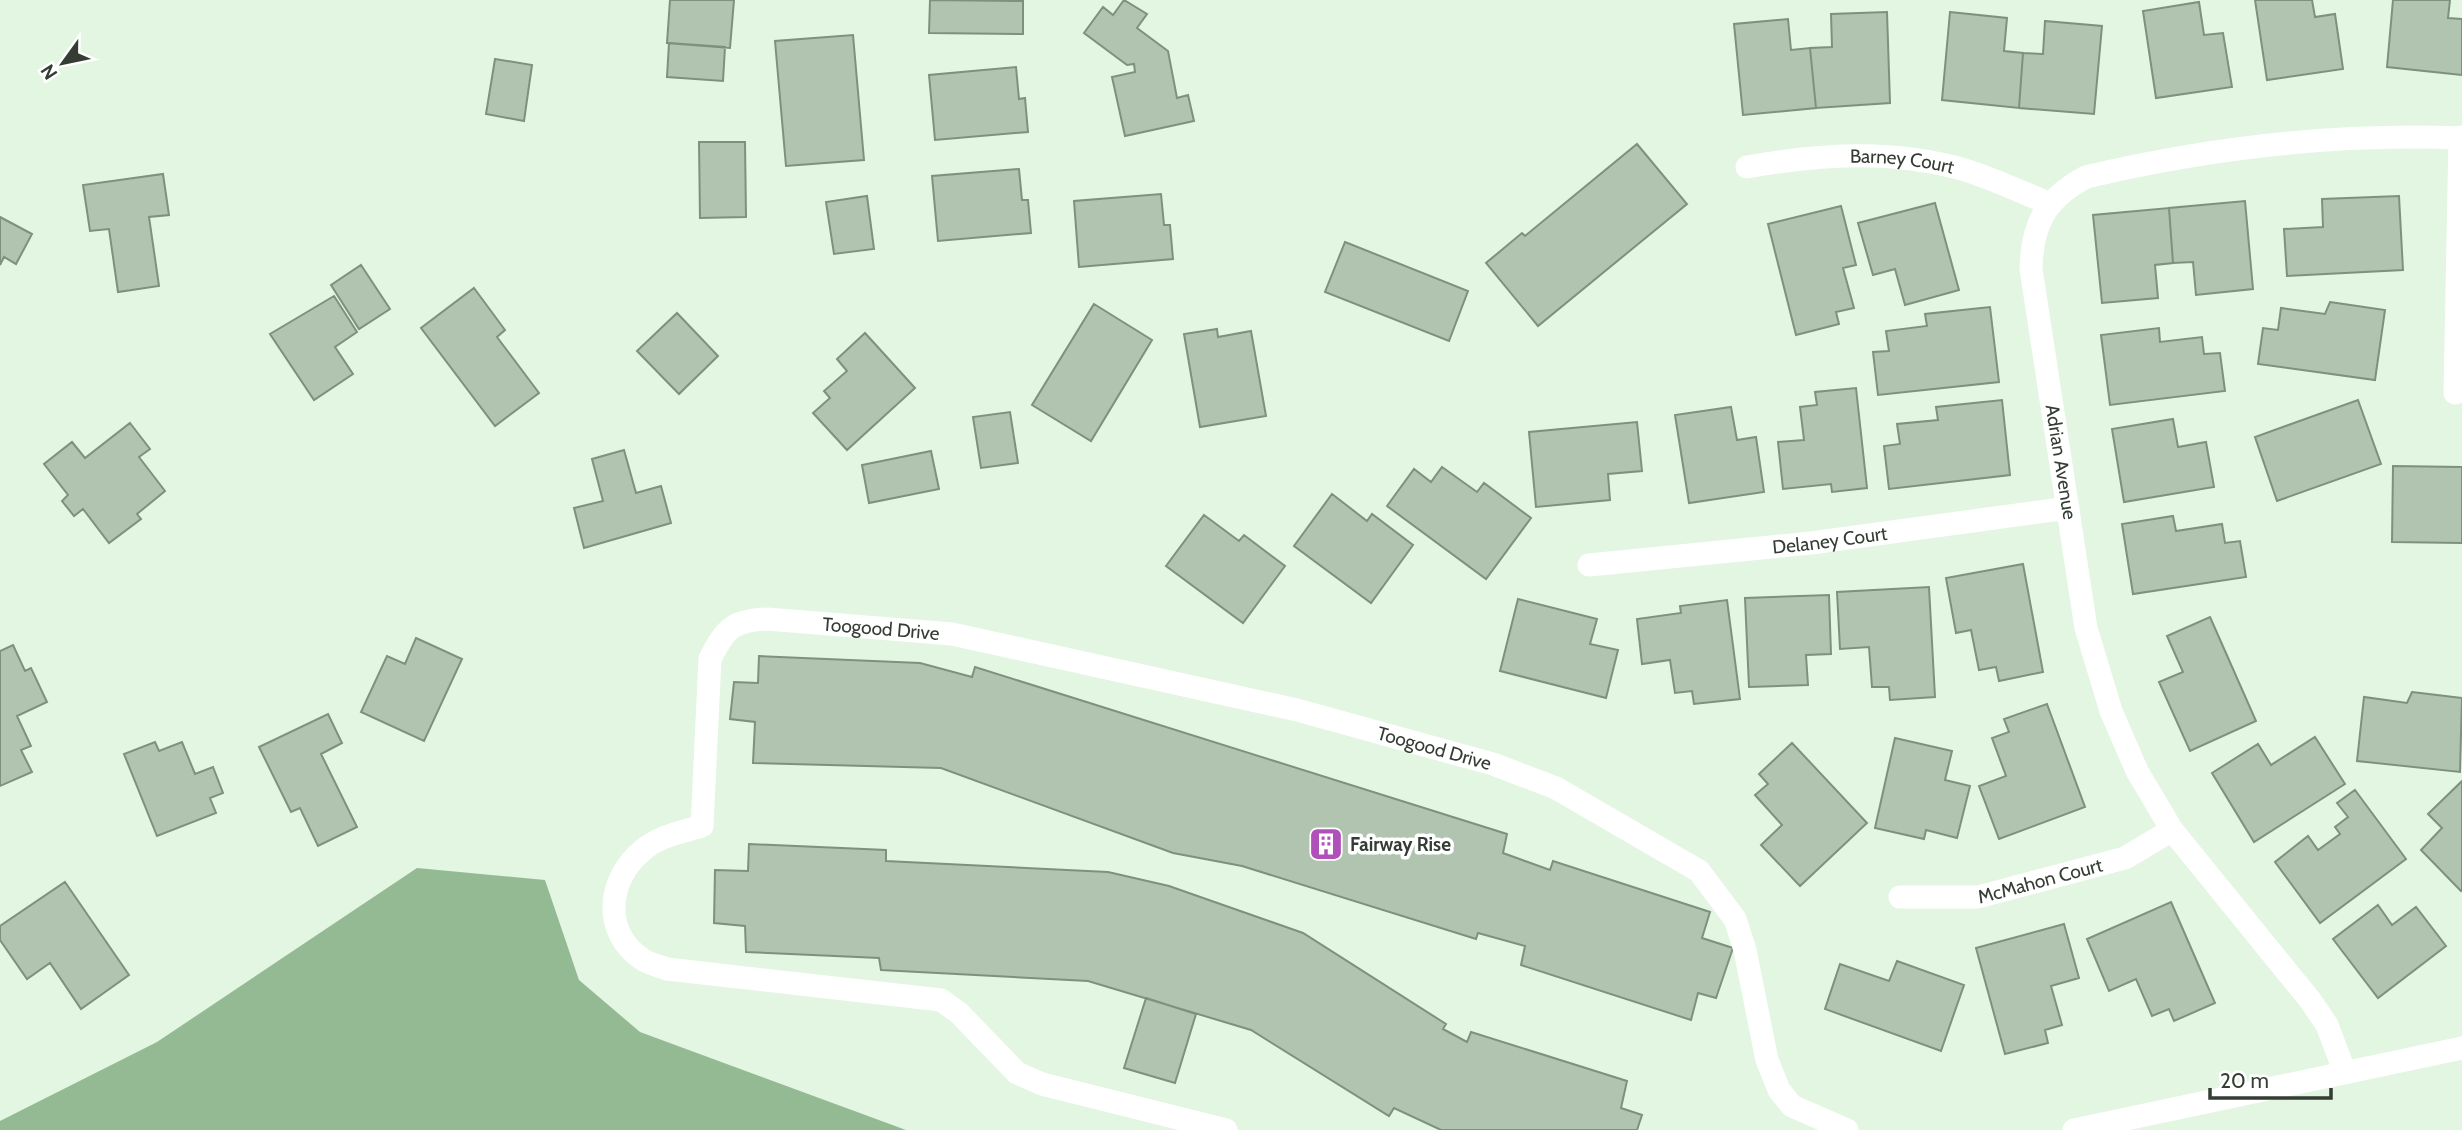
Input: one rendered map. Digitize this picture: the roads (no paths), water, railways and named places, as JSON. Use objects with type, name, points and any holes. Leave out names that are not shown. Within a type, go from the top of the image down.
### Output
[{"type":"lane","name":"Adrian Avenue","points":[[2345,1073],[2333,1036],[2310,1000],[2172,830],[2137,771],[2111,710],[2086,628],[2031,269],[2032,242],[2038,222],[2051,204],[2066,188],[2086,177],[2272,144],[2378,136],[2461,137]]},
{"type":"lane","points":[[2455,393],[2461,137]]},
{"type":"lane","name":"Barney Court","points":[[1747,167],[1813,155],[1895,157],[1965,170],[2051,204]]},
{"type":"lane","name":"Delaney Court","points":[[1589,565],[1811,543],[2068,508]]},
{"type":"lane","name":"Toogood Drive","points":[[1226,1130],[1042,1084],[1017,1073],[959,1013],[941,1000],[667,969],[643,961],[626,945],[616,926],[612,905],[617,883],[628,865],[644,848],[673,834],[702,826],[710,659],[720,639],[732,626],[768,619],[952,634],[1297,710],[1493,764],[1556,788],[1699,871],[1735,919],[1745,950],[1767,1060],[1779,1090],[1792,1106],[1847,1130]]},
{"type":"lane","name":"McMahon Court","points":[[1900,897],[1978,897],[2125,858],[2172,830]]},
{"type":"lane","points":[[2074,1130],[2462,1048]]},
{"type":"place","name":"Fairway Rise","points":[[1326,844]]}]
